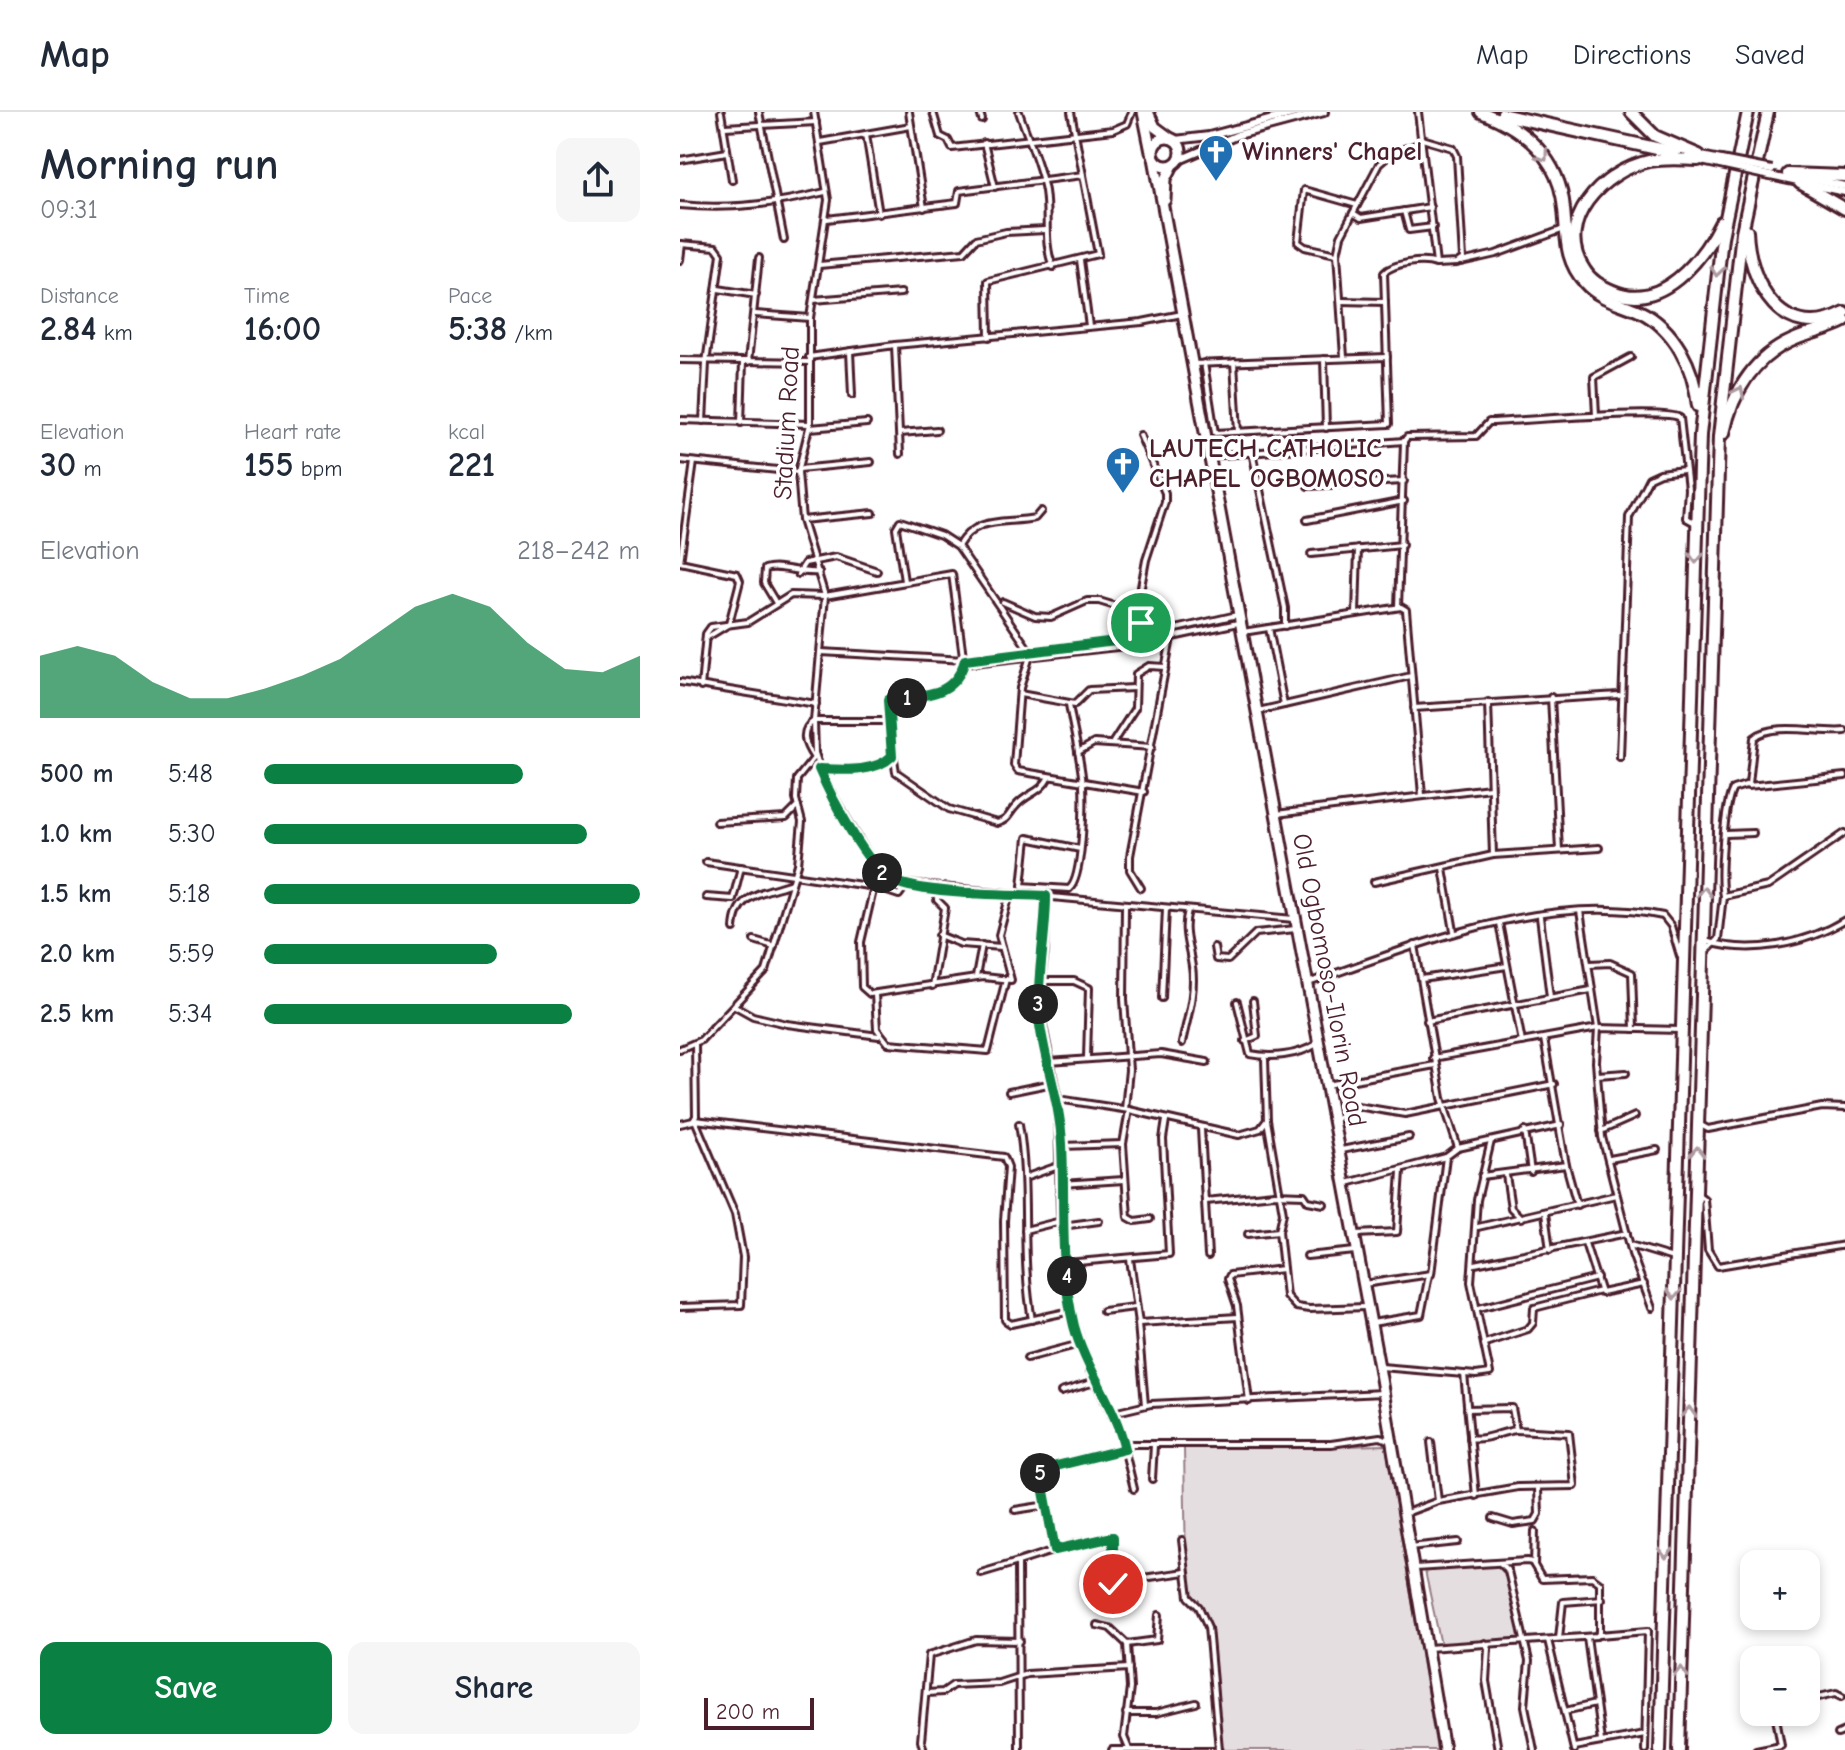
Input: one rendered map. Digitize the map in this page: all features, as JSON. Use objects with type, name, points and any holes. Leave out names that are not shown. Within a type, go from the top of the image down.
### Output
[{"type":"highway","points":[[1146,112],[1155,127],[1173,139],[1181,153],[1166,179],[1165,219]]},
{"type":"highway","points":[[1146,112],[1165,219]]},
{"type":"highway","points":[[1480,112],[1507,122],[1545,155],[1560,185],[1569,255],[1585,283],[1603,297],[1640,311],[1676,342],[1696,389],[1700,435]]},
{"type":"highway","points":[[1631,112],[1655,136],[1698,158]]},
{"type":"highway","points":[[1660,1750],[1700,435],[1713,297],[1727,209],[1748,112]]},
{"type":"highway","points":[[1679,1750],[1702,954],[1708,942],[1718,466],[1725,360],[1746,211],[1768,112]]},
{"type":"highway","points":[[1153,157],[1156,142],[1173,139]]},
{"type":"highway","points":[[1153,157],[1163,165],[1176,162]]},
{"type":"highway","points":[[1698,158],[1650,161],[1625,170],[1598,189],[1581,211],[1574,229],[1575,249],[1583,269],[1599,285],[1620,294],[1643,295],[1655,291],[1684,274],[1701,256],[1727,209]]},
{"type":"highway","points":[[1788,174],[1845,176]]},
{"type":"highway","points":[[1800,183],[1845,209]]},
{"type":"highway","points":[[1746,211],[1750,259],[1760,286],[1774,305],[1783,314],[1810,322],[1834,319],[1845,313]]},
{"type":"highway","name":"Old Ogbomoso-Ilorin Road","points":[[1165,219],[1379,1367],[1444,1750]]},
{"type":"highway","points":[[1718,466],[1735,397],[1751,371],[1784,344],[1845,321]]},
{"type":"street","points":[[721,112],[732,180]]},
{"type":"street","points":[[759,112],[771,179],[780,203],[784,240]]},
{"type":"street","name":"Stadium Road","points":[[814,112],[827,219],[810,318],[809,426],[798,471],[802,520],[825,596],[814,721],[815,758],[878,869]]},
{"type":"street","points":[[909,112],[924,208]]},
{"type":"street","points":[[933,112],[940,136],[952,148],[1120,128],[1129,121],[1132,112]]},
{"type":"street","points":[[980,112],[982,120]]},
{"type":"street","points":[[1019,112],[1031,139],[1043,183],[1045,230],[1053,267]]},
{"type":"street","points":[[989,337],[988,281],[1098,254],[1087,181],[1083,175],[1071,112]]},
{"type":"street","points":[[1173,139],[1209,136],[1297,115],[1324,112]]},
{"type":"street","points":[[1418,112],[1436,264]]},
{"type":"street","points":[[1480,112],[1771,173],[1800,183],[1845,192]]},
{"type":"street","points":[[1501,112],[1698,158]]},
{"type":"street","points":[[1176,162],[1209,145],[1297,115]]},
{"type":"street","points":[[725,127],[816,122]]},
{"type":"street","points":[[820,142],[911,126]]},
{"type":"street","points":[[866,134],[879,214]]},
{"type":"street","points":[[1344,357],[1337,254],[1353,213],[1384,159],[1421,141],[1456,151],[1461,262]]},
{"type":"street","points":[[987,144],[995,187]]},
{"type":"street","points":[[680,160],[727,152]]},
{"type":"street","points":[[1771,173],[1845,186]]},
{"type":"street","points":[[827,219],[957,203],[959,191],[1043,183],[1083,175]]},
{"type":"street","points":[[1337,254],[1305,247],[1298,242],[1304,190],[1314,190],[1357,205]]},
{"type":"street","points":[[680,205],[712,209],[780,203],[825,192]]},
{"type":"street","points":[[1353,213],[1357,218],[1430,207]]},
{"type":"street","points":[[1404,211],[1409,230],[1433,227]]},
{"type":"street","points":[[1204,363],[1213,431],[1389,424],[1386,270],[1426,262],[1461,262],[1496,254],[1564,229]]},
{"type":"street","points":[[818,265],[964,252],[976,239],[1006,232],[1045,230]]},
{"type":"street","points":[[680,260],[681,244],[720,250],[718,289],[706,363],[703,421]]},
{"type":"street","points":[[741,423],[745,362],[755,314],[759,258]]},
{"type":"street","points":[[1080,260],[1089,326]]},
{"type":"street","points":[[718,289],[756,295]]},
{"type":"street","points":[[813,300],[901,293]]},
{"type":"street","points":[[1341,301],[1385,302]]},
{"type":"street","points":[[755,314],[810,318]]},
{"type":"street","points":[[680,360],[706,363],[810,360],[895,345],[1182,314]]},
{"type":"street","points":[[895,345],[900,454]]},
{"type":"street","points":[[850,351],[852,395]]},
{"type":"street","points":[[1190,364],[1387,357]]},
{"type":"street","points":[[1596,416],[1594,377],[1631,357]]},
{"type":"street","points":[[1324,358],[1326,428]]},
{"type":"street","points":[[1234,362],[1238,432]]},
{"type":"street","points":[[1207,456],[1404,441],[1407,437],[1476,436],[1489,422],[1637,411],[1678,414],[1688,489],[1686,518],[1697,524]]},
{"type":"street","points":[[680,420],[809,426],[867,423]]},
{"type":"street","points":[[899,433],[937,430]]},
{"type":"street","points":[[1140,435],[1165,493],[1165,502],[1146,560],[1138,613],[1147,640]]},
{"type":"street","points":[[1398,607],[1404,441]]},
{"type":"street","points":[[1252,451],[1285,608],[1285,626]]},
{"type":"street","points":[[680,460],[798,471],[871,462]]},
{"type":"street","points":[[694,462],[680,562],[737,574],[740,581],[729,624]]},
{"type":"street","points":[[1620,757],[1629,517],[1649,478],[1660,473],[1684,470]]},
{"type":"street","points":[[1308,486],[1404,481]]},
{"type":"street","points":[[1307,520],[1404,501]]},
{"type":"street","points":[[958,546],[972,528],[990,521],[1035,518],[1041,511]]},
{"type":"street","points":[[802,520],[873,513]]},
{"type":"street","points":[[904,581],[896,528],[900,521],[941,535],[958,546],[1032,655]]},
{"type":"street","points":[[1311,554],[1402,545]]},
{"type":"street","points":[[1356,614],[1358,548]]},
{"type":"street","points":[[798,574],[805,563],[836,557],[877,571]]},
{"type":"street","points":[[776,603],[764,583],[763,571],[772,567],[798,574],[819,572]]},
{"type":"street","points":[[701,687],[706,638],[711,627],[748,622],[791,595],[825,596],[952,574],[964,662],[952,682],[936,695],[888,700],[896,772],[929,797],[963,816],[997,823],[1009,817],[1017,805],[1041,791],[1049,777]]},
{"type":"street","points":[[1003,602],[1035,616],[1051,617],[1087,601],[1108,603],[1138,613]]},
{"type":"street","points":[[821,652],[964,662],[1147,640],[1239,623],[1269,628],[1404,608],[1409,615],[1422,795]]},
{"type":"street","points":[[1269,628],[1284,705]]},
{"type":"street","points":[[1141,888],[1130,870],[1171,635]]},
{"type":"street","points":[[1032,655],[1020,694],[1014,765],[1022,772],[1144,792]]},
{"type":"street","points":[[1113,742],[1135,708],[1136,674],[1143,667],[1166,667]]},
{"type":"street","points":[[1256,712],[1411,676]]},
{"type":"street","points":[[680,682],[816,704]]},
{"type":"street","points":[[1020,694],[1075,704],[1089,690],[1134,688]]},
{"type":"street","points":[[1414,708],[1620,695]]},
{"type":"street","points":[[1551,697],[1559,850]]},
{"type":"street","points":[[1488,702],[1493,855]]},
{"type":"street","points":[[1069,704],[1083,784],[1080,849],[1076,881],[1069,889],[1022,886],[1027,838],[1080,849]]},
{"type":"street","points":[[680,1049],[695,1044],[766,971],[794,875],[802,822],[797,779],[815,758],[804,737],[806,728],[814,721],[888,721]]},
{"type":"street","points":[[1748,786],[1753,742],[1760,733],[1790,729],[1845,731]]},
{"type":"street","points":[[1076,754],[1086,745],[1113,742],[1152,747]]},
{"type":"street","points":[[819,769],[869,769],[884,764],[892,756]]},
{"type":"street","points":[[1845,776],[1733,789],[1729,795],[1726,834],[1719,864],[1723,896],[1708,942],[1725,948],[1797,942],[1845,920]]},
{"type":"street","points":[[1276,814],[1489,785]]},
{"type":"street","points":[[716,822],[786,818],[798,806]]},
{"type":"street","points":[[1726,834],[1753,833]]},
{"type":"street","points":[[1723,896],[1768,886],[1845,833]]},
{"type":"street","points":[[1374,882],[1493,855],[1599,848]]},
{"type":"street","points":[[706,862],[875,887],[901,895],[907,884]]},
{"type":"street","points":[[733,899],[741,867]]},
{"type":"street","points":[[1443,868],[1454,931]]},
{"type":"street","points":[[1010,894],[999,932],[1011,980],[976,978],[875,994],[863,990],[860,978],[861,942],[878,869],[893,881],[907,884],[1188,910],[1297,924]]},
{"type":"street","points":[[739,905],[792,883]]},
{"type":"street","points":[[932,986],[945,905],[937,900],[938,888]]},
{"type":"street","points":[[1046,896],[1040,1023],[1058,1099],[1062,1146],[1062,1224],[1071,1311],[1095,1382],[1113,1413],[1134,1489]]},
{"type":"street","points":[[706,897],[733,899],[739,905]]},
{"type":"street","points":[[734,929],[739,905]]},
{"type":"street","points":[[1125,906],[1124,1019],[1129,1059],[1123,1144],[1124,1180],[1130,1219],[1150,1219]]},
{"type":"street","points":[[1162,998],[1166,908]]},
{"type":"street","points":[[1182,1043],[1191,1004],[1192,972],[1184,944],[1188,910]]},
{"type":"street","points":[[1580,911],[1598,1028],[1601,1131],[1630,1245],[1652,1308]]},
{"type":"street","points":[[1308,983],[1454,931],[1580,911],[1663,916],[1671,926],[1684,963]]},
{"type":"street","points":[[1540,917],[1550,997]]},
{"type":"street","points":[[1499,923],[1522,1042]]},
{"type":"street","points":[[1214,947],[1216,959],[1228,960],[1243,950],[1255,934],[1297,924]]},
{"type":"street","points":[[939,935],[956,943],[1002,947]]},
{"type":"street","points":[[754,940],[774,946]]},
{"type":"street","points":[[976,978],[982,945]]},
{"type":"street","points":[[1415,945],[1433,1058],[1458,1148]]},
{"type":"street","points":[[1590,964],[1610,963],[1632,973],[1634,1029]]},
{"type":"street","points":[[1421,979],[1507,966]]},
{"type":"street","points":[[735,1006],[753,1016],[787,1024],[879,1036],[896,1045],[989,1051],[1006,979]]},
{"type":"street","points":[[1040,981],[1074,981],[1089,988],[1087,1058]]},
{"type":"street","points":[[1427,1021],[1591,990]]},
{"type":"street","points":[[875,994],[879,1036]]},
{"type":"street","points":[[1244,1041],[1257,1036],[1253,1001]]},
{"type":"street","points":[[1237,1002],[1247,1053],[1265,1059],[1307,1049],[1319,1042]]},
{"type":"street","points":[[1433,1058],[1598,1028],[1682,1030]]},
{"type":"street","points":[[1544,1038],[1566,1165],[1577,1205]]},
{"type":"street","points":[[680,1307],[741,1305],[743,1257],[735,1214],[695,1120],[695,1044]]},
{"type":"street","points":[[1049,1062],[1087,1058],[1129,1059],[1161,1054],[1207,1062]]},
{"type":"street","points":[[1265,1059],[1267,1120],[1278,1188],[1276,1195],[1283,1213],[1279,1231],[1286,1296],[1296,1307],[1367,1307]]},
{"type":"street","points":[[1327,1085],[1435,1065]]},
{"type":"street","points":[[1597,1075],[1626,1073]]},
{"type":"street","points":[[1009,1092],[1053,1083]]},
{"type":"street","points":[[1334,1123],[1344,1111],[1357,1106],[1405,1114],[1554,1084]]},
{"type":"street","points":[[1058,1099],[1127,1110],[1201,1129],[1239,1135],[1260,1129],[1267,1120]]},
{"type":"street","points":[[1697,1123],[1708,1129],[1822,1107],[1845,1108]]},
{"type":"street","points":[[1601,1131],[1635,1116]]},
{"type":"street","points":[[680,1124],[695,1120],[1004,1157],[1008,1167],[1004,1221],[1005,1320],[1011,1324],[1071,1311]]},
{"type":"street","points":[[1066,1263],[1167,1257],[1170,1251],[1163,1139],[1166,1120]]},
{"type":"street","points":[[1019,1124],[1027,1177],[1027,1290],[1032,1320]]},
{"type":"street","points":[[1345,1183],[1446,1157],[1458,1148],[1561,1125]]},
{"type":"street","points":[[1201,1129],[1208,1256]]},
{"type":"street","points":[[1525,1131],[1531,1172]]},
{"type":"street","points":[[1339,1150],[1409,1137]]},
{"type":"street","points":[[1379,1367],[1464,1374],[1490,1373],[1479,1308],[1472,1297],[1477,1200],[1491,1141]]},
{"type":"street","points":[[1062,1146],[1123,1144]]},
{"type":"street","points":[[1610,1159],[1657,1150]]},
{"type":"street","points":[[1370,1323],[1421,1315],[1446,1157]]},
{"type":"street","points":[[1027,1177],[1061,1165]]},
{"type":"street","points":[[1482,1176],[1566,1165]]},
{"type":"street","points":[[1354,1234],[1397,1232],[1401,1170]]},
{"type":"street","points":[[1506,1175],[1511,1208],[1521,1218]]},
{"type":"street","points":[[1061,1184],[1124,1180]]},
{"type":"street","points":[[1695,1193],[1704,1199],[1708,1250],[1718,1266],[1845,1245]]},
{"type":"street","points":[[1206,1201],[1304,1195],[1308,1201],[1324,1204]]},
{"type":"street","points":[[1478,1227],[1616,1195]]},
{"type":"street","points":[[1545,1212],[1550,1250]]},
{"type":"street","points":[[1025,1230],[1099,1221]]},
{"type":"street","points":[[1248,1234],[1279,1231]]},
{"type":"street","points":[[1475,1264],[1627,1233]]},
{"type":"street","points":[[1585,1243],[1600,1291]]},
{"type":"street","points":[[1630,1245],[1675,1259]]},
{"type":"street","points":[[1307,1256],[1357,1251]]},
{"type":"street","points":[[1130,1259],[1145,1405]]},
{"type":"street","points":[[1249,1401],[1238,1317],[1229,1276],[1283,1269]]},
{"type":"street","points":[[1363,1284],[1429,1275]]},
{"type":"street","points":[[1479,1308],[1597,1278]]},
{"type":"street","points":[[1534,1308],[1600,1291],[1605,1294],[1645,1284]]},
{"type":"street","points":[[1485,1343],[1528,1329],[1533,1323],[1531,1297]]},
{"type":"street","points":[[1103,1311],[1135,1307]]},
{"type":"street","points":[[1138,1322],[1177,1323],[1238,1317]]},
{"type":"street","points":[[1027,1358],[1080,1344]]},
{"type":"street","points":[[1464,1374],[1476,1496]]},
{"type":"street","points":[[1061,1392],[1095,1382]]},
{"type":"street","points":[[1113,1413],[1145,1405],[1383,1393]]},
{"type":"street","points":[[1467,1409],[1512,1408],[1516,1430]]},
{"type":"street","points":[[1380,1437],[1388,1425]]},
{"type":"street","points":[[1404,1514],[1438,1501],[1518,1487],[1575,1486],[1570,1434],[1516,1430],[1492,1434],[1480,1440],[1470,1438]]},
{"type":"street","points":[[1055,1550],[1040,1470],[1125,1449],[1132,1444],[1331,1444],[1380,1437],[1391,1441]]},
{"type":"street","points":[[1431,1442],[1438,1501]]},
{"type":"street","points":[[1152,1479],[1154,1445]]},
{"type":"street","points":[[1493,1518],[1513,1524],[1535,1521],[1539,1514],[1538,1489]]},
{"type":"street","points":[[1015,1510],[1047,1505]]},
{"type":"street","points":[[1534,1565],[1535,1531]]},
{"type":"street","points":[[981,1573],[1055,1550],[1113,1537],[1115,1582]]},
{"type":"street","points":[[1112,1750],[1219,1750],[1208,1627],[1199,1607],[1189,1597],[1182,1540]]},
{"type":"street","points":[[1409,1547],[1458,1542]]},
{"type":"street","points":[[1413,1568],[1527,1561],[1534,1565],[1542,1579],[1596,1578],[1602,1599],[1599,1635]]},
{"type":"street","points":[[1018,1562],[1019,1750]]},
{"type":"street","points":[[1499,1563],[1508,1571],[1524,1641],[1530,1678],[1525,1706],[1534,1750]]},
{"type":"street","points":[[1095,1589],[1115,1582],[1185,1572]]},
{"type":"street","points":[[1559,1638],[1564,1600],[1602,1599]]},
{"type":"street","points":[[1127,1644],[1157,1640],[1159,1615]]},
{"type":"street","points":[[1097,1625],[1110,1628],[1127,1644],[1129,1668],[1124,1737],[1129,1749]]},
{"type":"street","points":[[1427,1648],[1648,1631],[1645,1750]]},
{"type":"street","points":[[1587,1637],[1601,1741]]},
{"type":"street","points":[[924,1750],[921,1741],[931,1653],[969,1645],[976,1640],[1020,1641]]},
{"type":"street","points":[[1548,1640],[1574,1749],[1601,1741],[1644,1737]]},
{"type":"street","points":[[1485,1643],[1488,1648],[1486,1681],[1498,1750]]},
{"type":"street","points":[[927,1693],[943,1692],[953,1685],[994,1684],[1021,1677],[1129,1668]]},
{"type":"street","points":[[1820,1696],[1836,1693],[1842,1696]]},
{"type":"street","points":[[1126,1713],[1156,1713],[1196,1703]]},
{"type":"street","points":[[1565,1711],[1595,1704]]},
{"type":"street","points":[[1756,1750],[1777,1749],[1783,1742],[1779,1726]]},
{"type":"street","points":[[1838,1734],[1845,1731]]},
{"type":"shaded area","points":[[1192,1444],[1253,1448],[1386,1445],[1437,1750],[1222,1750],[1212,1634],[1200,1604],[1190,1592],[1186,1567],[1184,1447]]},
{"type":"shaded area","points":[[1500,1565],[1507,1575],[1521,1639],[1441,1645],[1425,1571]]},
{"type":"place","name":"Winners' Chapel","points":[[1216,183]]},
{"type":"place","name":"LAUTECH CATHOLIC CHAPEL OGBOMOSO","points":[[1123,495]]},
{"type":"route","points":[[1113,1584],[1113,1537],[1055,1550],[1040,1470],[1125,1449],[1118,1423],[1089,1369],[1071,1311],[1060,1211],[1062,1146],[1058,1099],[1040,1023],[1038,1001],[1045,951],[1046,896],[938,888],[893,881],[873,863],[819,769],[869,769],[884,764],[892,756],[888,700],[936,695],[952,682],[965,660],[1147,637],[1141,623]]}]
